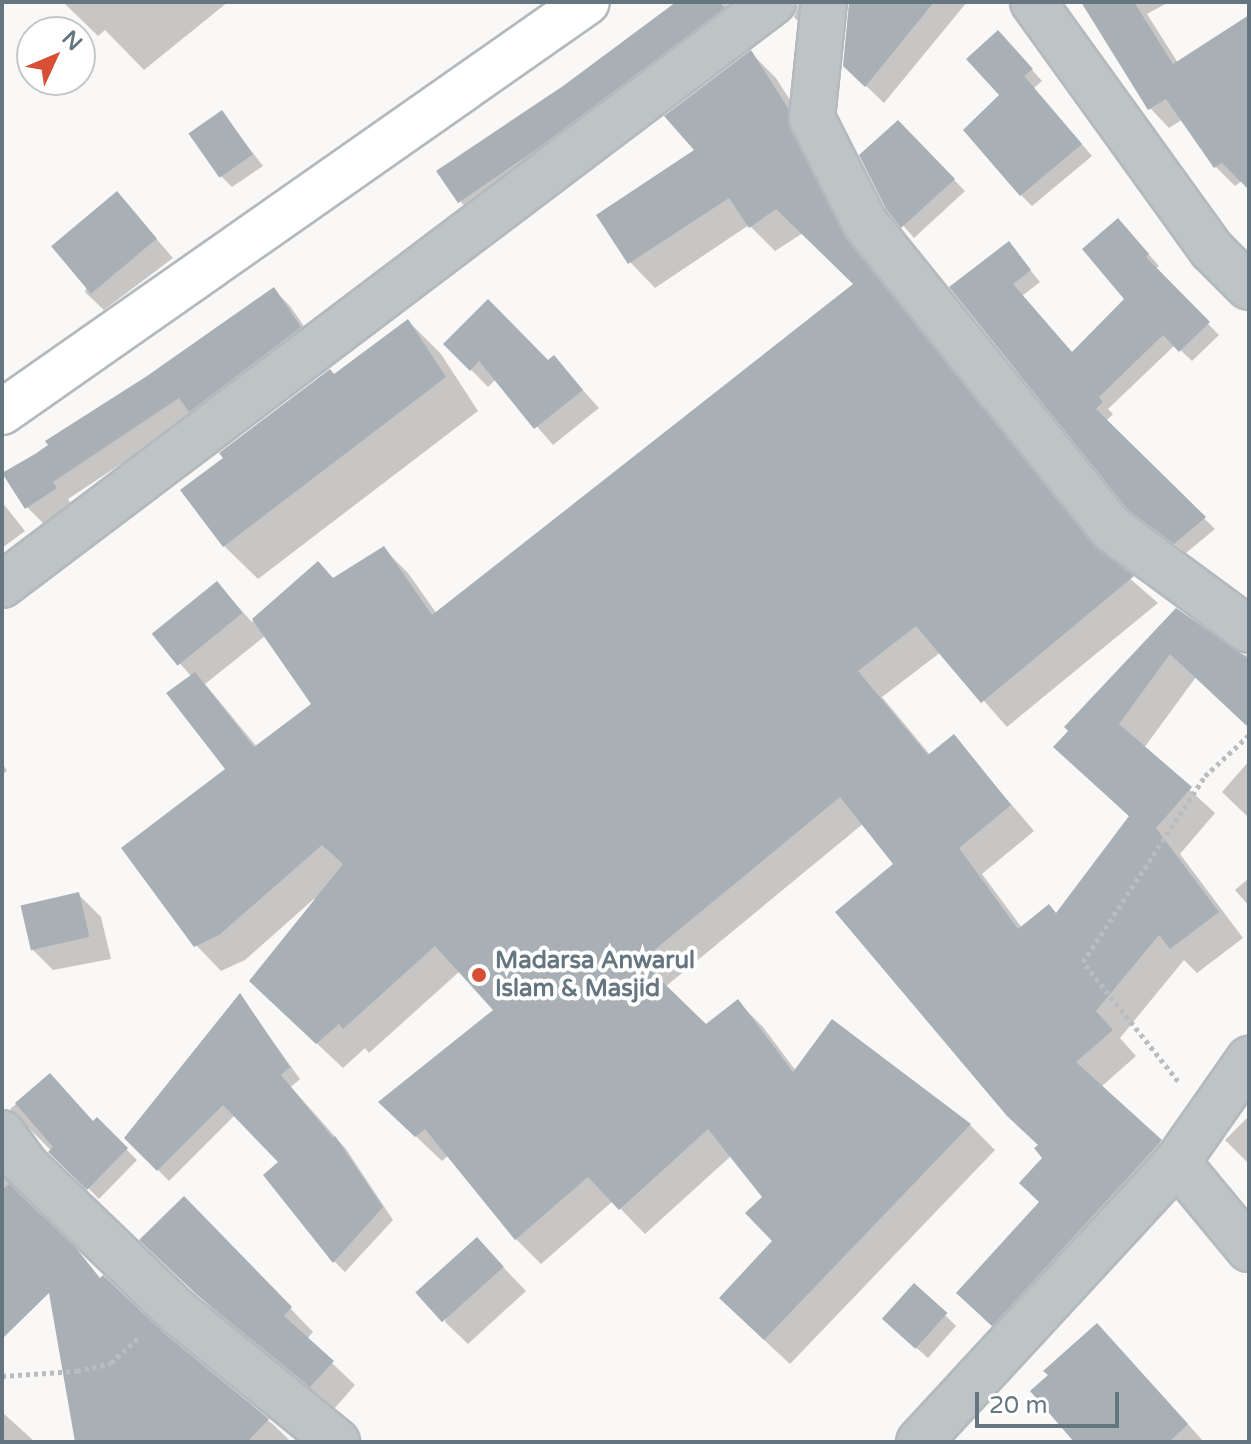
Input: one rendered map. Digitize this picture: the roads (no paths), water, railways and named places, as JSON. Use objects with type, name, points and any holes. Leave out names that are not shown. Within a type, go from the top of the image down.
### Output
[{"type":"main road","points":[[2,412],[587,2]]},
{"type":"street","points":[[2,585],[773,2]]},
{"type":"street","points":[[824,2],[812,118],[865,223],[1112,529],[1249,630]]},
{"type":"street","points":[[1033,2],[1212,250],[1249,287]]},
{"type":"street","points":[[919,1442],[1177,1162],[1249,1059]]},
{"type":"street","points":[[2,1133],[25,1165],[179,1313],[337,1442]]},
{"type":"street","points":[[1177,1162],[1249,1249]]},
{"type":"place","name":"Madarsa Anwarul Islam & Masjid","points":[[479,975]]}]
